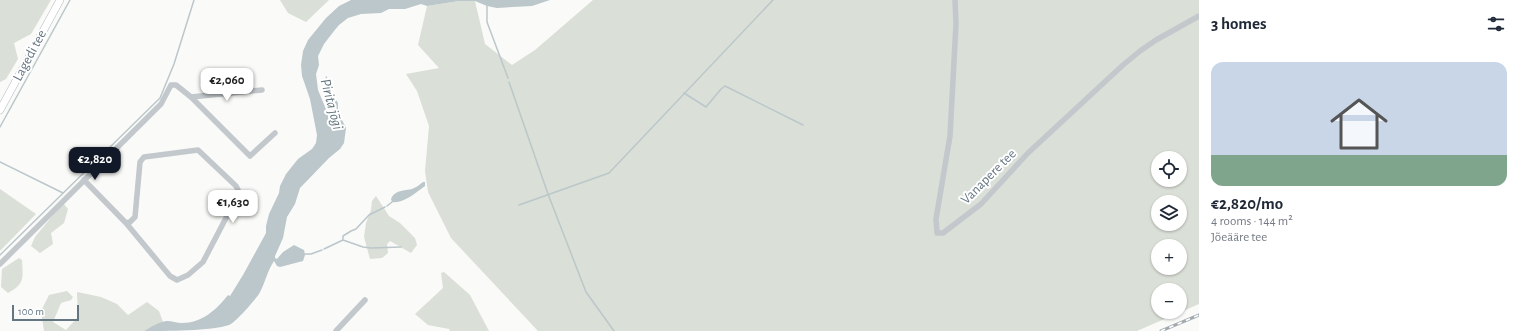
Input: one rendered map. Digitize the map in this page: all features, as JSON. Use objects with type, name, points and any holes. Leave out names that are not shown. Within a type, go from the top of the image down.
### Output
[{"type":"street","name":"Lagedi tee","points":[[0,110],[60,0]]},
{"type":"street","name":"Vanapere tee","points":[[955,0],[956,24],[950,136],[936,219],[937,232],[943,233],[981,204],[1028,153],[1140,51],[1156,40],[1199,16]]},
{"type":"street","points":[[0,264],[161,104],[172,85],[176,85],[191,97],[250,156],[275,133]]},
{"type":"street","points":[[191,97],[262,90]]},
{"type":"street","points":[[84,180],[126,224],[174,279],[180,279],[196,269],[206,258],[238,194],[238,190],[236,186],[198,150],[144,157],[140,162],[135,217],[126,224]]},
{"type":"street","points":[[336,331],[365,300]]},
{"type":"shaded area","points":[[0,0],[51,0],[31,34],[14,43],[18,59],[6,79],[0,82]]},
{"type":"shaded area","points":[[280,0],[329,0],[306,22],[288,13]]},
{"type":"shaded area","points":[[351,0],[550,0],[532,6],[497,8],[475,1],[459,1],[427,6],[421,4],[405,9],[389,9],[381,13],[361,14],[348,18],[339,25],[324,44],[318,56],[319,65],[316,74],[318,90],[328,114],[329,122],[333,127],[338,122],[334,113],[333,100],[326,88],[326,76],[328,86],[338,103],[338,112],[346,128],[344,143],[340,149],[329,158],[300,188],[295,204],[287,217],[283,238],[275,256],[277,259],[283,252],[294,245],[304,250],[305,255],[303,261],[280,267],[277,266],[274,261],[259,294],[240,316],[229,325],[200,330],[144,331],[155,325],[169,321],[182,323],[196,321],[208,315],[219,306],[228,295],[230,296],[266,233],[269,214],[286,174],[298,159],[312,149],[316,143],[317,135],[310,99],[302,76],[301,65],[303,51],[308,40],[326,18],[339,6]]},
{"type":"shaded area","points":[[593,0],[1199,0],[1199,304],[1187,309],[1187,283],[1151,283],[1151,319],[1165,319],[1137,331],[538,331],[451,238],[428,192],[425,171],[429,126],[417,91],[406,74],[439,68],[418,45],[427,6],[459,1],[475,1],[485,44],[512,65],[535,50]]},
{"type":"shaded area","points":[[425,182],[425,186],[414,194],[401,201],[392,202],[391,199],[396,193],[414,188]]},
{"type":"shaded area","points":[[0,189],[36,214],[0,251]]},
{"type":"shaded area","points":[[376,196],[389,216],[400,223],[415,238],[417,245],[411,253],[390,241],[387,244],[388,253],[382,258],[370,259],[364,237],[372,201]]},
{"type":"shaded area","points":[[63,203],[68,209],[64,223],[51,233],[53,244],[40,253],[31,246],[35,237]]},
{"type":"shaded area","points":[[19,258],[22,260],[22,280],[18,287],[8,293],[1,287],[2,269]]},
{"type":"shaded area","points":[[444,272],[470,295],[489,331],[450,331],[449,329],[428,325],[415,314],[443,288],[441,273]]},
{"type":"shaded area","points":[[67,291],[73,297],[71,300],[61,303],[53,322],[66,330],[78,317],[77,292],[101,297],[117,304],[128,315],[147,302],[159,311],[163,322],[144,331],[44,331],[41,311],[49,295]]},
{"type":"waterway","points":[[0,127],[70,0]]},
{"type":"waterway","points":[[0,255],[160,98],[174,64],[194,0]]},
{"type":"waterway","points":[[519,205],[609,173],[773,0]]},
{"type":"waterway","points":[[487,6],[487,22],[508,78]]},
{"type":"waterway","points":[[509,82],[548,194],[586,292],[614,331]]},
{"type":"waterway","points":[[684,93],[706,107],[725,86],[803,125]]},
{"type":"waterway","points":[[0,162],[63,193]]},
{"type":"waterway","points":[[387,206],[392,202]]},
{"type":"waterway","points":[[343,239],[343,236],[356,229],[369,215],[385,207]]},
{"type":"waterway","points":[[324,249],[343,240],[363,247],[371,248],[401,247]]},
{"type":"waterway","points":[[305,254],[311,254],[322,250]]},
{"type":"railway","points":[[1161,331],[1199,315]]},
{"type":"water label","name":"Pirita jõgi","points":[[332,104]]}]
